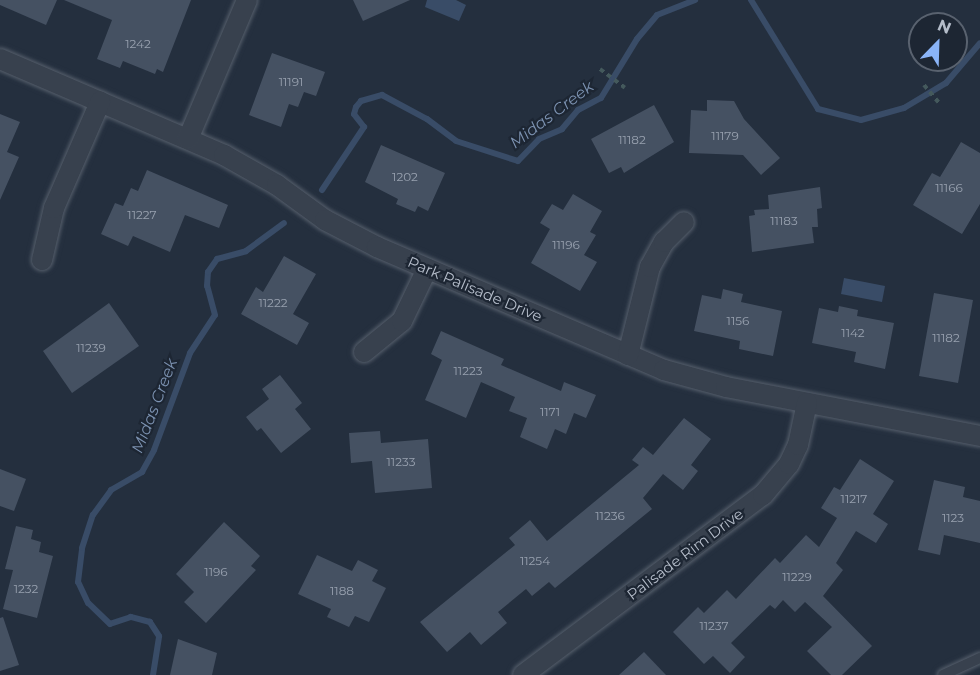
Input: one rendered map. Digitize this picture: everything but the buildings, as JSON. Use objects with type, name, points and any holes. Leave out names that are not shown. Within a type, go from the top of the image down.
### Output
[{"type":"street","points":[[188,139],[247,0]]},
{"type":"street","name":"Park Palisade Drive","points":[[0,59],[188,139],[251,169],[350,234],[628,355],[695,379],[980,436]]},
{"type":"street","points":[[42,260],[54,208],[100,102]]},
{"type":"street","points":[[628,355],[650,267],[664,242],[684,222]]},
{"type":"street","points":[[364,352],[402,321],[427,269]]},
{"type":"street","name":"Palisade Rim Drive","points":[[523,675],[763,495],[789,464],[798,445],[807,403]]},
{"type":"lane","points":[[943,675],[980,658]]},
{"type":"path","points":[[600,69],[624,88]]},
{"type":"path","points":[[924,85],[939,103]]},
{"type":"water","points":[[427,0],[456,0],[466,5],[459,21],[425,7]]},
{"type":"water","points":[[844,278],[885,286],[882,302],[841,294]]},
{"type":"waterway","name":"Midas Creek","points":[[322,190],[364,127],[354,114],[356,107],[361,101],[382,95],[427,119],[456,141],[518,161],[539,139],[562,129],[578,110],[601,98],[637,39],[657,15],[695,0]]},
{"type":"waterway","name":"Midas Creek","points":[[751,0],[818,109],[861,120],[904,108],[946,83],[980,43]]},
{"type":"waterway","name":"Midas Creek","points":[[153,675],[159,636],[150,622],[131,617],[110,624],[88,603],[78,582],[82,548],[93,515],[111,490],[142,472],[154,450],[190,353],[215,315],[207,286],[208,272],[217,259],[246,251],[284,223]]}]
